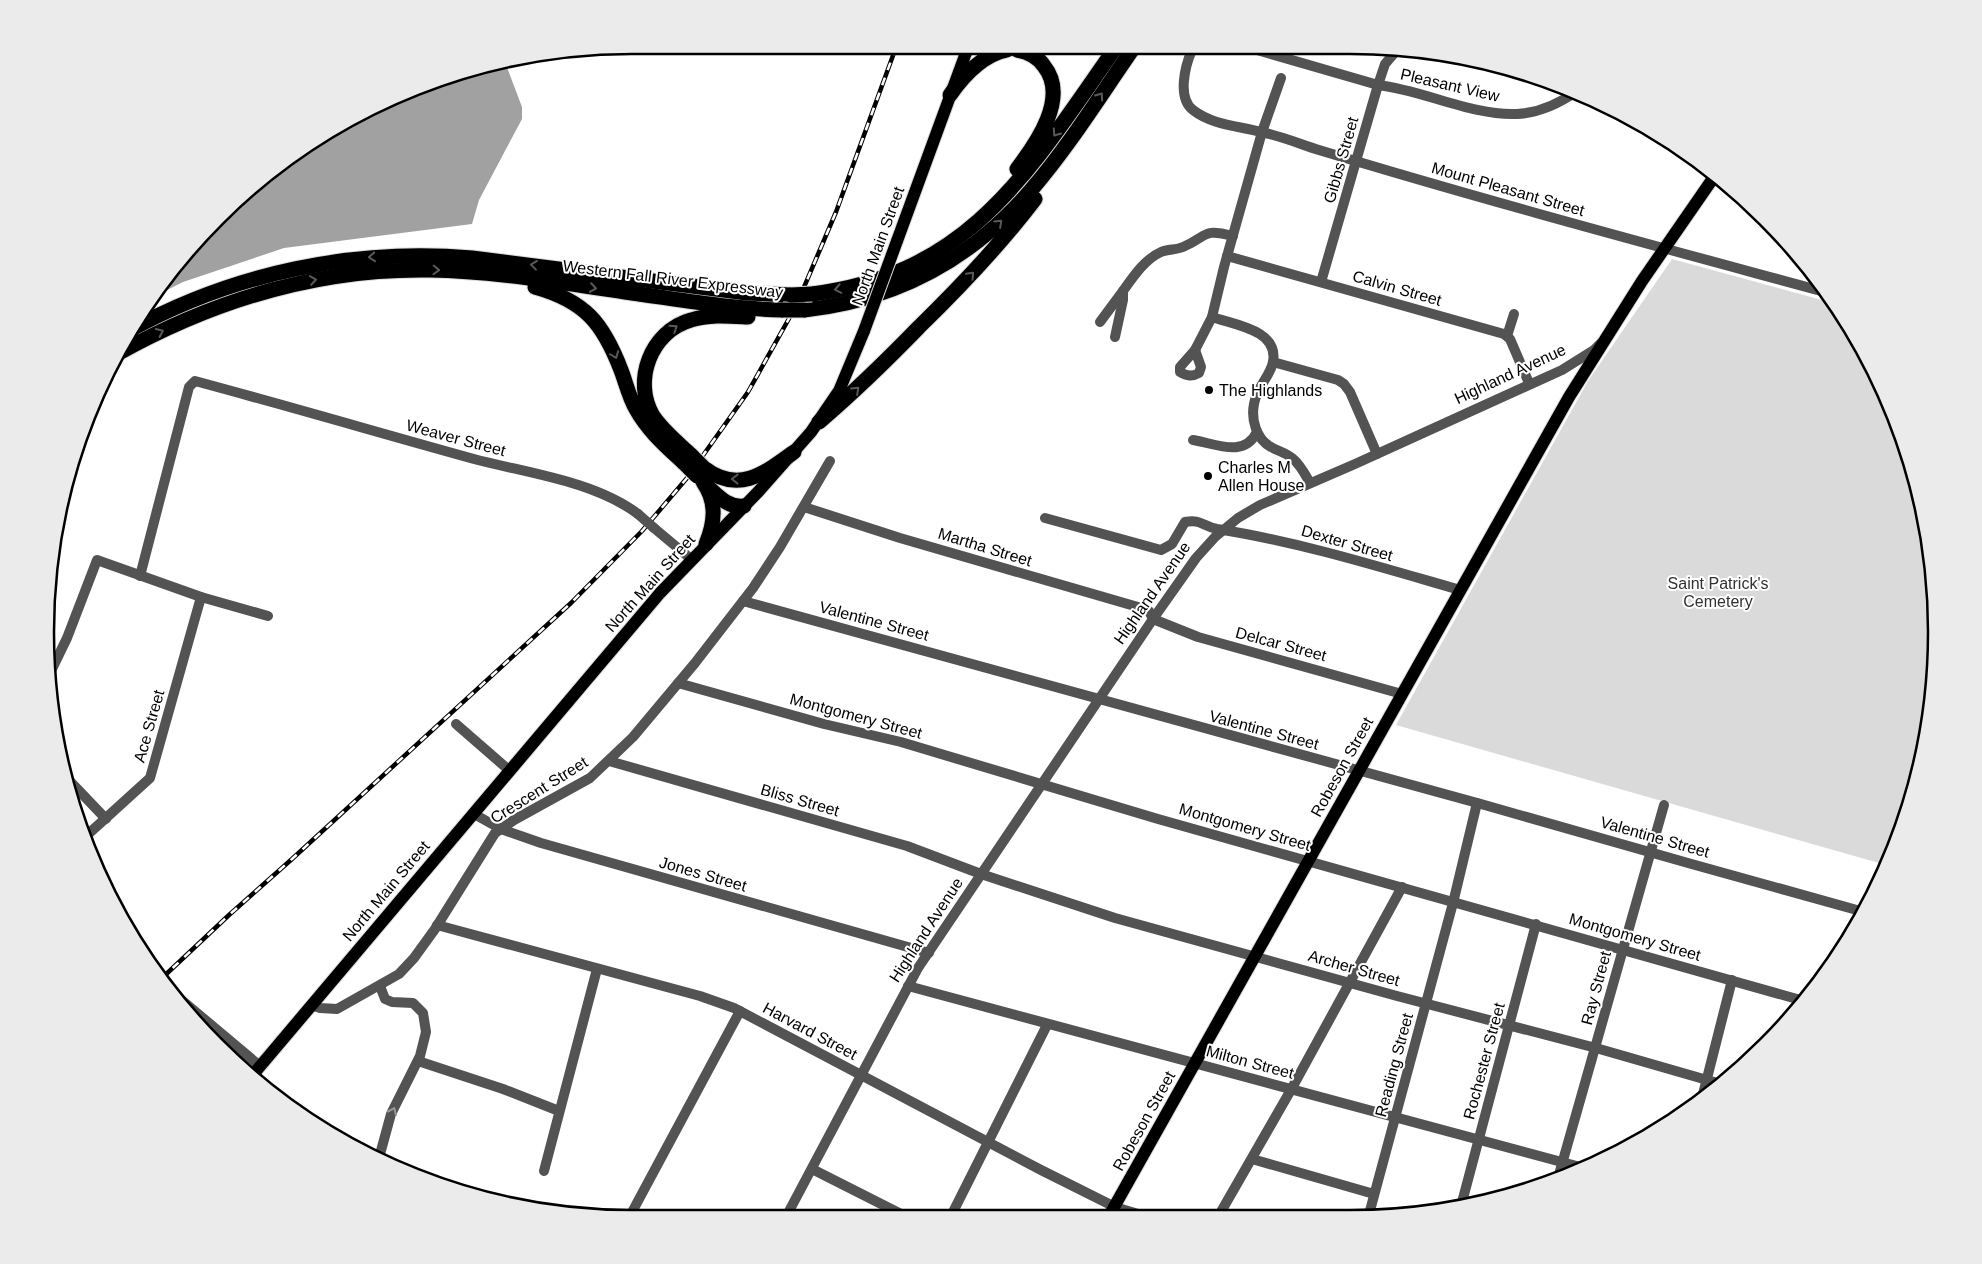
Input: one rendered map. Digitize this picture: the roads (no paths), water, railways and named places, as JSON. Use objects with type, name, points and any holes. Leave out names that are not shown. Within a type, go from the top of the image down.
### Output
[{"type":"highway","points":[[950,95],[976,66],[991,56],[1000,54]]},
{"type":"highway","points":[[962,234],[1026,158],[1042,129],[1050,109],[1053,91],[1050,75],[1040,61],[1025,54]]},
{"type":"highway","name":"Western Fall River Expressway","points":[[143,323],[184,303],[243,281],[287,270],[342,260],[380,257],[426,255],[495,260],[732,291],[791,295],[812,294],[852,286],[896,272],[925,259],[962,234],[998,204],[1028,170],[1111,54]]},
{"type":"highway","points":[[744,506],[727,504],[687,459],[657,421],[646,400],[644,384],[646,368],[655,346],[664,335],[675,327],[693,319],[715,316],[821,313],[885,293],[914,281],[954,259],[1002,221],[1034,188],[1129,54]]},
{"type":"highway","points":[[819,422],[871,376],[963,284],[993,251],[1040,192],[1076,129]]},
{"type":"highway","name":"Western Fall River Expressway","points":[[128,348],[202,313],[298,282],[384,271],[430,270],[475,273],[781,314]]},
{"type":"highway","points":[[475,273],[549,291],[575,304],[590,316],[608,339],[634,405],[641,417],[653,433],[687,459]]},
{"type":"highway","points":[[152,310],[243,281]]},
{"type":"highway","points":[[701,475],[744,480],[766,471],[794,452]]},
{"type":"highway","points":[[701,475],[714,508],[712,524],[706,544]]},
{"type":"main road","name":"North Main Street","points":[[256,1071],[660,593],[744,506],[819,422],[845,379],[864,332],[965,54]]},
{"type":"main road","name":"Highland Avenue","points":[[1608,336],[1711,181]]},
{"type":"main road","name":"Robeson Street","points":[[1113,1210],[1569,397],[1608,336]]},
{"type":"street","name":"Mount Pleasant Street","points":[[1191,54],[1184,89],[1186,101],[1193,110],[1207,117],[1234,127],[1262,132],[1357,161],[1816,289]]},
{"type":"street","name":"Pleasant View","points":[[1271,54],[1378,85],[1398,87],[1478,109],[1518,114],[1548,107],[1568,97]]},
{"type":"street","name":"Gibbs Street","points":[[1321,282],[1378,85],[1385,64],[1392,55]]},
{"type":"street","points":[[1195,350],[1212,317],[1262,132],[1281,78]]},
{"type":"street","points":[[1100,322],[1143,266],[1158,254],[1184,247],[1206,233],[1214,232],[1233,236]]},
{"type":"street","name":"Calvin Street","points":[[1228,256],[1507,336]]},
{"type":"street","points":[[1115,337],[1124,300],[1123,291]]},
{"type":"street","points":[[1514,314],[1507,336],[1530,383]]},
{"type":"street","points":[[1212,317],[1263,335],[1272,345],[1275,354],[1272,367],[1261,383],[1253,405],[1257,432],[1265,443],[1294,459],[1310,483]]},
{"type":"street","name":"Highland Avenue","points":[[790,1210],[908,986],[1098,699],[1196,558],[1214,537],[1255,507],[1377,454],[1574,362],[1594,350],[1608,336]]},
{"type":"street","points":[[1273,362],[1338,380],[1344,384],[1350,392],[1377,454]]},
{"type":"street","name":"Weaver Street","points":[[140,576],[189,386],[195,381],[504,467],[577,485],[614,499],[638,514],[691,559]]},
{"type":"street","points":[[1193,440],[1236,448],[1249,443],[1257,432]]},
{"type":"street","name":"Crescent Street","points":[[311,1005],[320,1008],[337,1009],[399,974],[414,958],[438,925],[490,839],[514,820],[590,778],[633,737],[743,601],[780,548],[830,461]]},
{"type":"street","name":"Martha Street","points":[[804,507],[891,535],[1138,607],[1149,611],[1153,619]]},
{"type":"street","name":"Dexter Street","points":[[1045,518],[1161,550],[1172,544],[1185,522],[1195,520],[1210,528],[1281,540],[1460,590]]},
{"type":"street","points":[[55,664],[68,638],[98,560],[201,597],[268,616]]},
{"type":"street","name":"Ace Street","points":[[90,833],[150,778],[201,597]]},
{"type":"street","name":"Valentine Street","points":[[743,601],[1358,772],[1477,803],[1857,910]]},
{"type":"street","name":"Delcar Street","points":[[1153,619],[1198,637],[1402,694]]},
{"type":"street","name":"Montgomery Street","points":[[678,683],[824,724],[902,742],[1041,785],[1797,999]]},
{"type":"street","points":[[456,724],[510,771]]},
{"type":"street","name":"Bliss Street","points":[[609,761],[907,846],[981,874]]},
{"type":"street","points":[[74,786],[106,819]]},
{"type":"street","name":"Reading Street","points":[[1370,1209],[1426,1004],[1477,803]]},
{"type":"street","name":"Ray Street","points":[[1560,1170],[1664,805]]},
{"type":"street","name":"Jones Street","points":[[474,814],[501,829],[541,843],[929,953]]},
{"type":"street","name":"Archer Street","points":[[981,874],[1116,918],[1426,1004],[1596,1048],[1713,1082]]},
{"type":"street","points":[[1222,1210],[1292,1088],[1402,888]]},
{"type":"street","name":"Rochester Street","points":[[1463,1199],[1536,924]]},
{"type":"street","name":"Harvard Street","points":[[438,925],[700,996],[740,1011],[989,1142],[1108,1210]]},
{"type":"street","points":[[544,1171],[597,969]]},
{"type":"street","points":[[1704,1089],[1732,980]]},
{"type":"street","points":[[380,986],[385,999],[392,1002],[414,1003],[424,1013],[426,1032],[418,1061],[391,1114],[380,1153]]},
{"type":"street","name":"Milton Street","points":[[908,986],[1047,1025],[1195,1062],[1573,1165]]},
{"type":"street","points":[[633,1210],[740,1011]]},
{"type":"street","points":[[954,1210],[1047,1025]]},
{"type":"street","points":[[213,1030],[260,1066]]},
{"type":"street","points":[[418,1061],[559,1111]]},
{"type":"street","points":[[1252,1159],[1374,1194]]},
{"type":"street","points":[[812,1168],[893,1210]]},
{"type":"railway","points":[[166,974],[571,603],[642,531],[687,478],[748,392],[796,306],[836,212],[894,54]]},
{"type":"place","name":"The Highlands","points":[[1209,390]]},
{"type":"place","name":"Charles M Allen House","points":[[1208,476]]},
{"type":"park label","name":"Saint Patrick's Cemetery","points":[[1718,592]]}]
